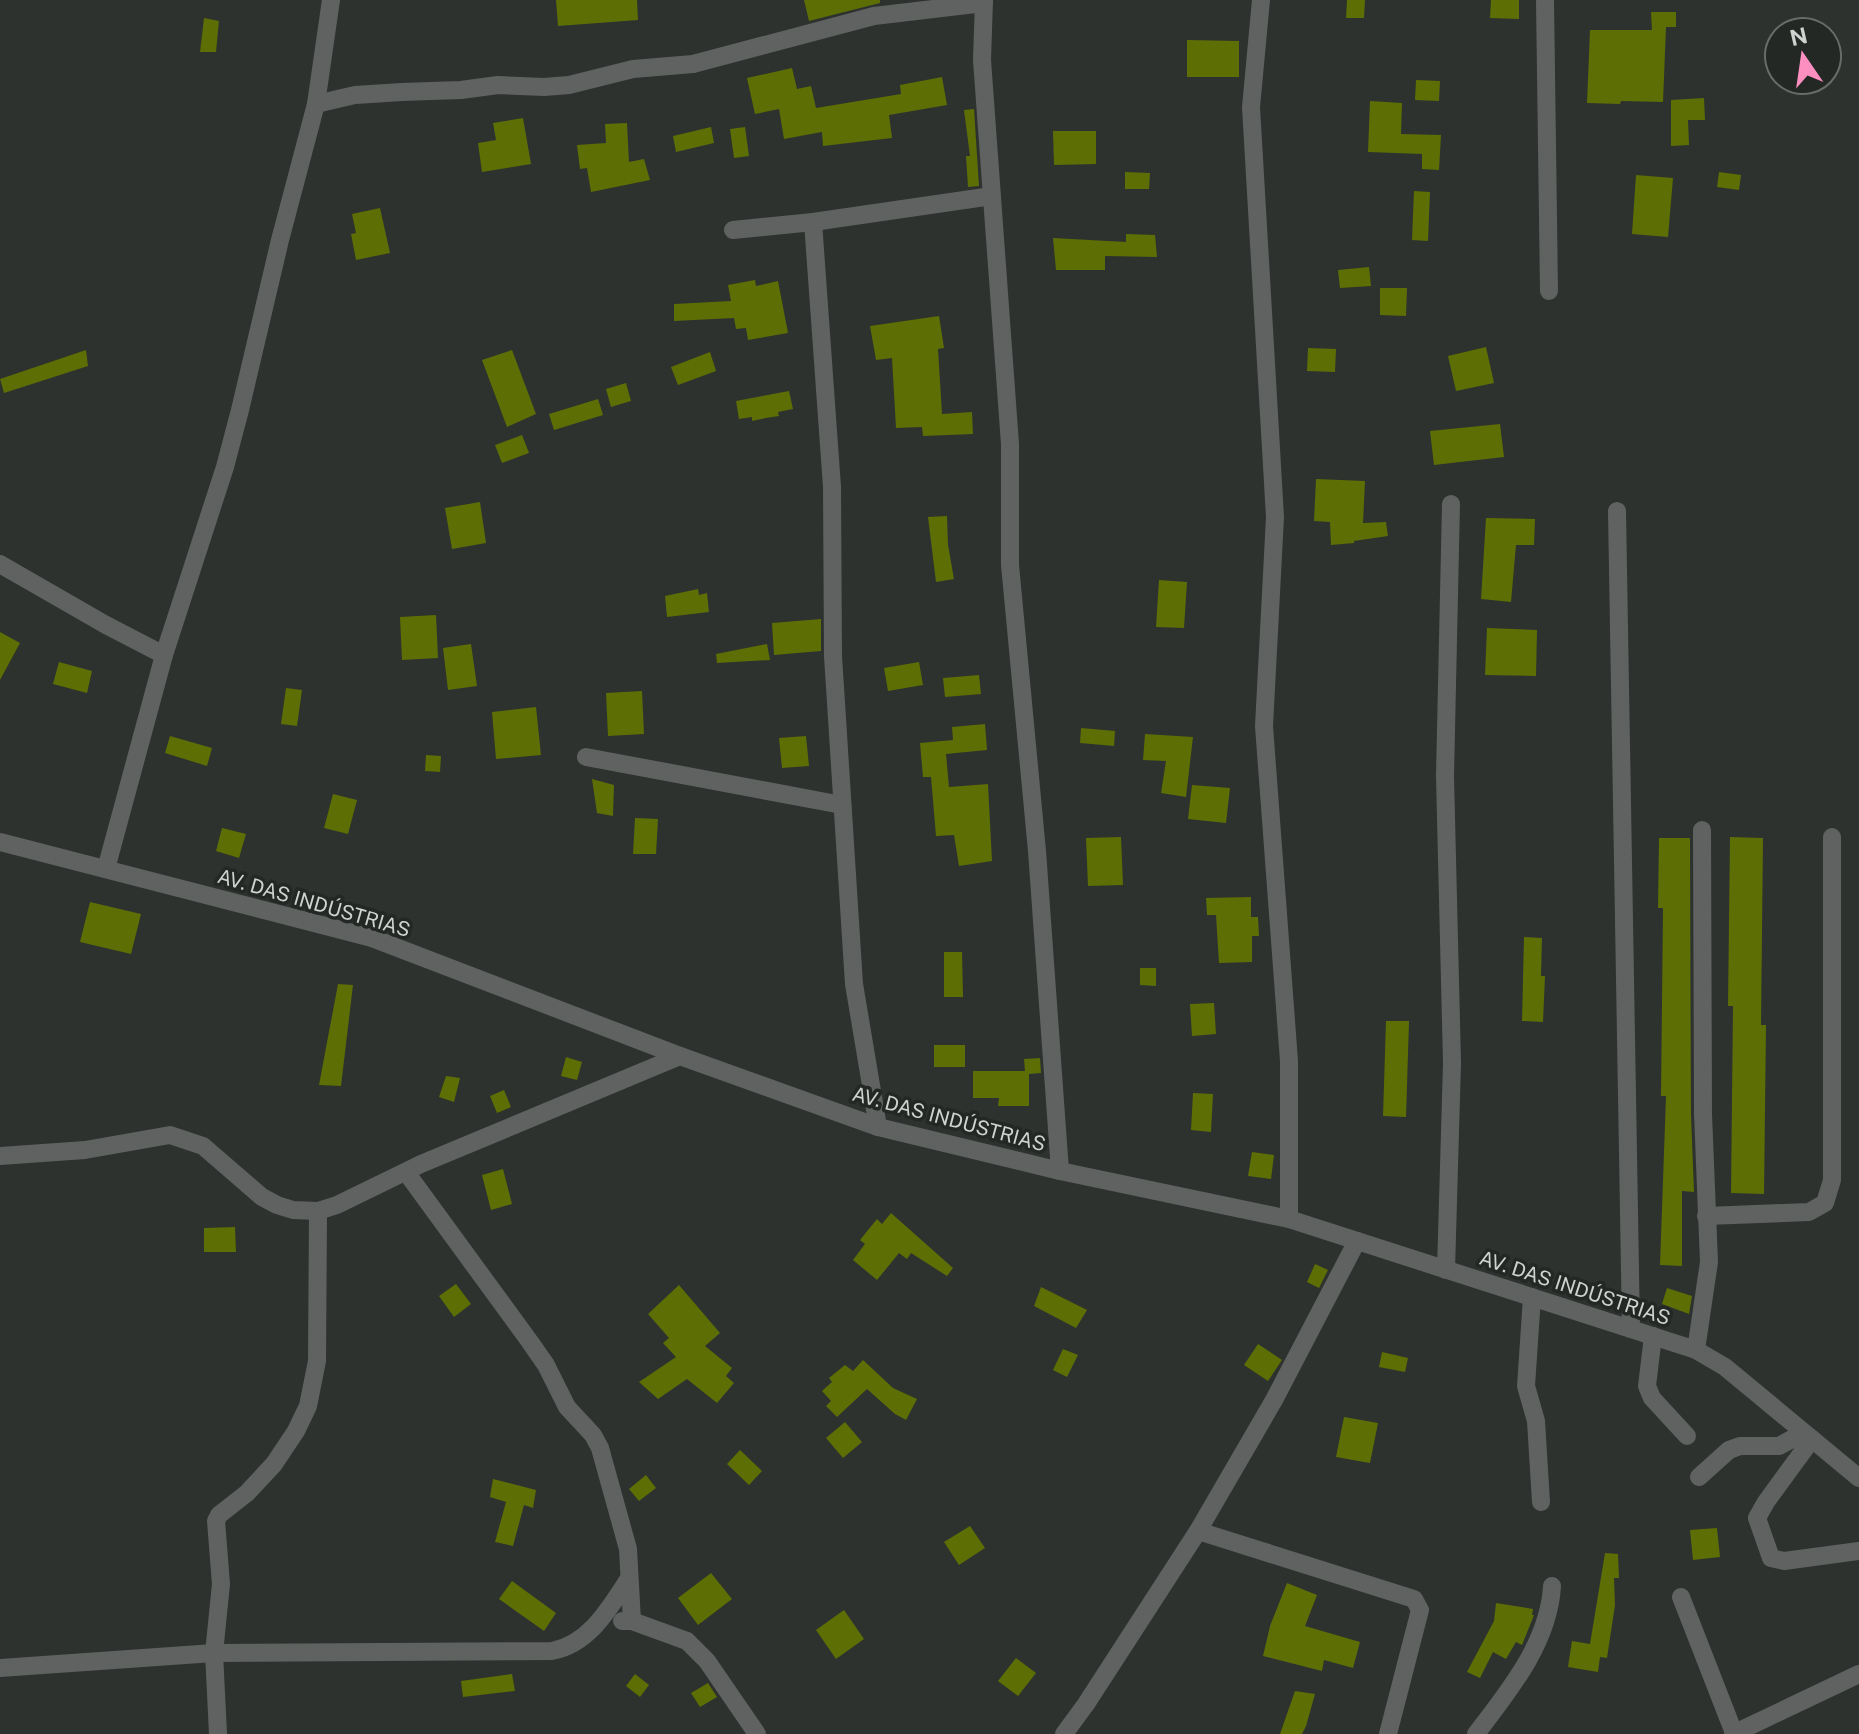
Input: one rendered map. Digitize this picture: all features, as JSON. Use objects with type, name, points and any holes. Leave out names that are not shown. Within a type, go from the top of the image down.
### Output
[{"type":"street","points":[[106,869],[164,655],[229,453],[316,104],[331,0]]},
{"type":"street","points":[[1261,0],[1251,107],[1275,517],[1264,726],[1289,1061],[1289,1219]]},
{"type":"street","points":[[1545,0],[1549,291]]},
{"type":"street","points":[[316,104],[355,95],[461,90],[498,85],[569,85],[633,69],[693,64],[874,16],[984,2],[982,60],[1010,444],[1010,565],[1037,851],[1060,1171]]},
{"type":"street","points":[[733,230],[813,222],[992,196]]},
{"type":"street","points":[[813,222],[832,487],[833,656],[854,984],[878,1127]]},
{"type":"street","points":[[1446,1270],[1452,1063],[1445,776],[1451,504]]},
{"type":"street","points":[[1617,511],[1631,1329]]},
{"type":"street","points":[[0,564],[164,655]]},
{"type":"street","points":[[586,757],[842,805]]},
{"type":"street","points":[[1696,1350],[1709,1262],[1703,1114],[1702,830]]},
{"type":"street","points":[[1706,1216],[1809,1212],[1825,1203],[1832,1180],[1832,837]]},
{"type":"street","name":"AV. DAS INDÚSTRIAS","points":[[0,842],[372,938],[680,1056],[878,1127],[1060,1171],[1289,1219],[1696,1350],[1725,1367],[1859,1478]]},
{"type":"street","points":[[0,1156],[85,1150],[170,1135],[203,1146],[262,1197],[277,1205],[293,1210],[318,1211],[680,1056]]},
{"type":"street","points":[[406,1172],[546,1365],[567,1407],[593,1435],[600,1448],[628,1549],[632,1621]]},
{"type":"street","points":[[218,1734],[214,1653],[221,1584],[216,1521],[274,1464],[308,1406],[317,1361],[318,1211]]},
{"type":"street","points":[[1064,1734],[1198,1531],[1274,1400],[1357,1241]]},
{"type":"street","points":[[1532,1297],[1526,1386],[1536,1421],[1541,1502]]},
{"type":"street","points":[[1653,1336],[1647,1386],[1652,1398],[1687,1436]]},
{"type":"street","points":[[1699,1477],[1729,1450],[1740,1446],[1779,1446],[1808,1436]]},
{"type":"street","points":[[1808,1436],[1757,1518],[1771,1558],[1784,1561],[1859,1551]]},
{"type":"street","points":[[1198,1531],[1414,1599],[1420,1610],[1388,1734]]},
{"type":"street","points":[[0,1668],[214,1653],[552,1651],[574,1644],[600,1623],[628,1580]]},
{"type":"street","points":[[1476,1734],[1512,1688],[1545,1625],[1551,1609],[1552,1586]]},
{"type":"street","points":[[1681,1597],[1734,1734],[1859,1674]]},
{"type":"street","points":[[600,1623],[632,1621],[687,1641],[707,1661],[757,1734]]},
{"type":"building","points":[[556,0],[637,0],[638,20],[558,26]]},
{"type":"building","points":[[804,0],[880,0],[880,3],[809,21]]},
{"type":"building","points":[[1347,0],[1365,0],[1364,18],[1346,18]]},
{"type":"building","points":[[1491,0],[1519,0],[1519,19],[1490,18]]},
{"type":"building","points":[[1651,12],[1676,12],[1676,27],[1666,27],[1663,102],[1587,103],[1590,30],[1652,30]]},
{"type":"building","points":[[204,18],[219,21],[216,52],[200,52]]},
{"type":"building","points":[[1187,40],[1239,41],[1239,77],[1187,77]]},
{"type":"building","points":[[792,68],[797,89],[811,86],[816,108],[901,94],[900,85],[942,77],[947,105],[889,115],[892,138],[823,146],[822,132],[784,139],[779,109],[755,114],[747,78]]},
{"type":"building","points":[[1416,80],[1440,81],[1439,101],[1415,100]]},
{"type":"building","points":[[1704,98],[1705,120],[1688,120],[1689,145],[1671,146],[1671,100]]},
{"type":"building","points":[[1370,101],[1402,103],[1401,134],[1441,135],[1439,170],[1422,169],[1422,154],[1368,152]]},
{"type":"building","points":[[974,109],[979,186],[968,187],[966,156],[970,156],[964,110]]},
{"type":"building","points":[[523,118],[531,164],[482,172],[478,143],[496,140],[493,123]]},
{"type":"building","points":[[627,123],[629,162],[644,159],[650,180],[591,192],[587,168],[580,169],[577,145],[606,143],[605,124]]},
{"type":"building","points":[[711,127],[714,143],[676,152],[673,136]]},
{"type":"building","points":[[745,127],[749,156],[734,158],[730,129]]},
{"type":"building","points":[[1053,131],[1096,131],[1096,164],[1054,165]]},
{"type":"building","points":[[1125,172],[1150,173],[1149,189],[1125,189]]},
{"type":"building","points":[[1719,172],[1741,175],[1739,190],[1717,187]]},
{"type":"building","points":[[1636,175],[1673,178],[1668,237],[1632,234]]},
{"type":"building","points":[[1414,191],[1430,192],[1428,241],[1412,240]]},
{"type":"building","points":[[380,208],[390,253],[356,260],[351,234],[356,233],[352,214]]},
{"type":"building","points":[[1126,234],[1155,235],[1157,257],[1105,256],[1105,270],[1056,270],[1053,238],[1126,242]]},
{"type":"building","points":[[1369,267],[1371,286],[1340,288],[1338,270]]},
{"type":"building","points":[[755,280],[756,286],[778,281],[788,333],[748,340],[746,328],[736,329],[734,318],[674,321],[674,304],[731,301],[728,285]]},
{"type":"building","points":[[1380,288],[1407,288],[1406,316],[1380,315]]},
{"type":"building","points":[[939,316],[944,348],[938,349],[942,414],[972,412],[973,434],[923,436],[922,427],[896,428],[892,358],[876,360],[870,326]]},
{"type":"building","points":[[1486,347],[1494,383],[1456,391],[1448,356]]},
{"type":"building","points":[[1308,348],[1336,349],[1335,372],[1307,371]]},
{"type":"building","points":[[86,350],[88,366],[4,393],[0,379]]},
{"type":"building","points":[[512,350],[536,414],[507,427],[482,360]]},
{"type":"building","points":[[710,352],[716,371],[678,385],[671,367]]},
{"type":"building","points":[[626,383],[631,401],[611,407],[606,389]]},
{"type":"building","points":[[789,391],[793,409],[778,412],[779,416],[752,421],[752,417],[739,419],[736,401]]},
{"type":"building","points":[[598,399],[603,415],[554,430],[549,414]]},
{"type":"building","points":[[1500,424],[1504,457],[1434,465],[1430,431]]},
{"type":"building","points":[[522,435],[529,453],[502,463],[495,445]]},
{"type":"building","points":[[1316,479],[1365,481],[1363,523],[1386,522],[1388,536],[1331,545],[1330,522],[1314,521]]},
{"type":"building","points":[[480,502],[486,543],[452,549],[445,508]]},
{"type":"building","points":[[947,516],[954,579],[936,582],[928,517]]},
{"type":"building","points":[[1486,518],[1535,519],[1534,545],[1516,545],[1511,602],[1481,599]]},
{"type":"building","points":[[1159,580],[1187,582],[1184,628],[1156,627]]},
{"type":"building","points":[[698,589],[699,595],[707,593],[709,612],[667,617],[665,596]]},
{"type":"building","points":[[436,615],[438,658],[402,660],[400,617]]},
{"type":"building","points":[[821,619],[821,651],[774,655],[772,623]]},
{"type":"building","points":[[1487,628],[1537,630],[1536,676],[1485,675]]},
{"type":"building","points":[[0,632],[20,643],[0,680]]},
{"type":"building","points":[[471,644],[477,686],[448,690],[443,648]]},
{"type":"building","points":[[767,644],[770,660],[717,663],[716,654]]},
{"type":"building","points":[[59,662],[92,671],[87,693],[53,684]]},
{"type":"building","points":[[919,662],[923,685],[888,691],[884,668]]},
{"type":"building","points":[[979,675],[981,694],[945,697],[943,678]]},
{"type":"building","points":[[286,688],[302,690],[297,726],[281,724]]},
{"type":"building","points":[[642,691],[644,734],[608,736],[606,693]]},
{"type":"building","points":[[536,707],[541,755],[496,759],[492,712]]},
{"type":"building","points":[[985,724],[987,750],[946,754],[949,787],[988,784],[992,861],[959,866],[954,835],[936,836],[931,777],[923,777],[920,743],[953,740],[952,727]]},
{"type":"building","points":[[1081,728],[1115,731],[1114,746],[1080,743]]},
{"type":"building","points":[[1145,734],[1193,737],[1186,797],[1161,793],[1166,761],[1143,760]]},
{"type":"building","points":[[170,736],[212,748],[207,766],[165,753]]},
{"type":"building","points":[[806,736],[809,766],[782,768],[779,738]]},
{"type":"building","points":[[426,755],[441,756],[440,772],[425,771]]},
{"type":"building","points":[[592,779],[614,785],[613,816],[597,813]]},
{"type":"building","points":[[1192,785],[1230,788],[1226,823],[1188,819]]},
{"type":"building","points":[[333,794],[357,800],[348,834],[324,828]]},
{"type":"building","points":[[635,818],[658,819],[656,854],[633,854]]},
{"type":"building","points":[[222,828],[246,834],[239,858],[216,851]]},
{"type":"building","points":[[1121,837],[1123,885],[1088,886],[1086,838]]},
{"type":"building","points":[[1730,837],[1763,838],[1761,1025],[1766,1025],[1764,1194],[1731,1193],[1733,1006],[1728,1006]]},
{"type":"building","points":[[1659,838],[1690,838],[1694,1192],[1682,1191],[1682,1266],[1660,1265],[1666,1096],[1661,1096],[1663,908],[1658,908]]},
{"type":"building","points":[[1251,897],[1251,917],[1258,917],[1259,936],[1252,936],[1252,962],[1219,963],[1216,915],[1207,915],[1206,898]]},
{"type":"building","points":[[90,902],[141,914],[131,954],[80,942]]},
{"type":"building","points":[[1524,937],[1542,938],[1541,976],[1545,976],[1543,1022],[1522,1021]]},
{"type":"building","points":[[944,952],[962,952],[963,997],[944,997]]},
{"type":"building","points":[[1140,968],[1156,968],[1156,986],[1140,985]]},
{"type":"building","points":[[338,984],[353,985],[341,1086],[319,1085]]},
{"type":"building","points":[[1214,1003],[1216,1034],[1192,1036],[1190,1004]]},
{"type":"building","points":[[1386,1021],[1409,1021],[1406,1117],[1383,1116]]},
{"type":"building","points":[[934,1045],[965,1045],[965,1067],[934,1067]]},
{"type":"building","points":[[566,1057],[582,1062],[577,1080],[561,1076]]},
{"type":"building","points":[[1040,1058],[1041,1073],[1029,1074],[1029,1106],[998,1106],[999,1098],[973,1098],[973,1071],[1025,1071],[1024,1059]]},
{"type":"building","points":[[446,1076],[460,1078],[454,1102],[439,1097]]},
{"type":"building","points":[[504,1090],[511,1107],[497,1113],[490,1096]]},
{"type":"building","points":[[1193,1093],[1213,1094],[1211,1132],[1191,1130]]},
{"type":"building","points":[[1252,1152],[1274,1155],[1271,1179],[1248,1176]]},
{"type":"building","points":[[503,1169],[512,1204],[491,1210],[482,1175]]},
{"type":"building","points":[[891,1213],[953,1268],[947,1276],[911,1253],[907,1259],[899,1253],[877,1280],[853,1260],[865,1244],[860,1240],[877,1219],[882,1224]]},
{"type":"building","points":[[235,1227],[236,1252],[204,1252],[204,1228]]},
{"type":"building","points":[[1315,1264],[1328,1270],[1319,1288],[1307,1282]]},
{"type":"building","points":[[456,1284],[471,1304],[454,1317],[439,1296]]},
{"type":"building","points":[[679,1285],[720,1333],[705,1346],[732,1368],[726,1376],[734,1383],[717,1403],[687,1379],[658,1399],[639,1382],[676,1357],[663,1343],[669,1338],[648,1314]]},
{"type":"building","points":[[1041,1287],[1087,1310],[1076,1328],[1034,1306]]},
{"type":"building","points":[[1667,1288],[1692,1296],[1689,1314],[1662,1304]]},
{"type":"building","points":[[1258,1344],[1282,1360],[1268,1381],[1244,1365]]},
{"type":"building","points":[[1063,1349],[1078,1355],[1067,1377],[1053,1370]]},
{"type":"building","points":[[1382,1352],[1408,1358],[1405,1372],[1379,1367]]},
{"type":"building","points":[[863,1360],[893,1388],[917,1399],[906,1420],[867,1389],[837,1417],[826,1406],[831,1401],[822,1391],[832,1382],[829,1378],[845,1365],[853,1371]]},
{"type":"building","points":[[1344,1417],[1378,1423],[1370,1463],[1336,1457]]},
{"type":"building","points":[[845,1422],[862,1442],[843,1458],[826,1438]]},
{"type":"building","points":[[740,1450],[762,1471],[749,1485],[727,1464]]},
{"type":"building","points":[[646,1475],[656,1488],[639,1501],[629,1489]]},
{"type":"building","points":[[493,1479],[536,1490],[533,1508],[524,1505],[513,1546],[495,1542],[506,1502],[490,1497]]},
{"type":"building","points":[[970,1526],[985,1548],[959,1565],[944,1542]]},
{"type":"building","points":[[1717,1528],[1720,1557],[1693,1560],[1690,1530]]},
{"type":"building","points":[[1605,1553],[1618,1554],[1619,1578],[1614,1578],[1615,1605],[1607,1658],[1600,1657],[1598,1672],[1568,1667],[1572,1641],[1590,1644]]},
{"type":"building","points":[[711,1573],[732,1599],[698,1625],[678,1598]]},
{"type":"building","points":[[512,1581],[556,1613],[544,1631],[499,1599]]},
{"type":"building","points":[[1287,1583],[1317,1595],[1305,1626],[1360,1642],[1353,1668],[1324,1660],[1322,1671],[1263,1656],[1270,1626]]},
{"type":"building","points":[[1496,1603],[1533,1609],[1534,1615],[1522,1645],[1516,1642],[1506,1659],[1493,1652],[1480,1678],[1467,1672],[1494,1621]]},
{"type":"building","points":[[844,1610],[864,1639],[836,1659],[816,1630]]},
{"type":"building","points":[[1016,1658],[1036,1673],[1018,1696],[998,1681]]},
{"type":"building","points":[[512,1674],[515,1691],[463,1697],[461,1681]]},
{"type":"building","points":[[635,1674],[649,1685],[640,1697],[626,1686]]},
{"type":"building","points":[[708,1683],[717,1697],[700,1707],[691,1693]]},
{"type":"building","points":[[1295,1691],[1315,1694],[1306,1726],[1302,1734],[1280,1734]]}]
